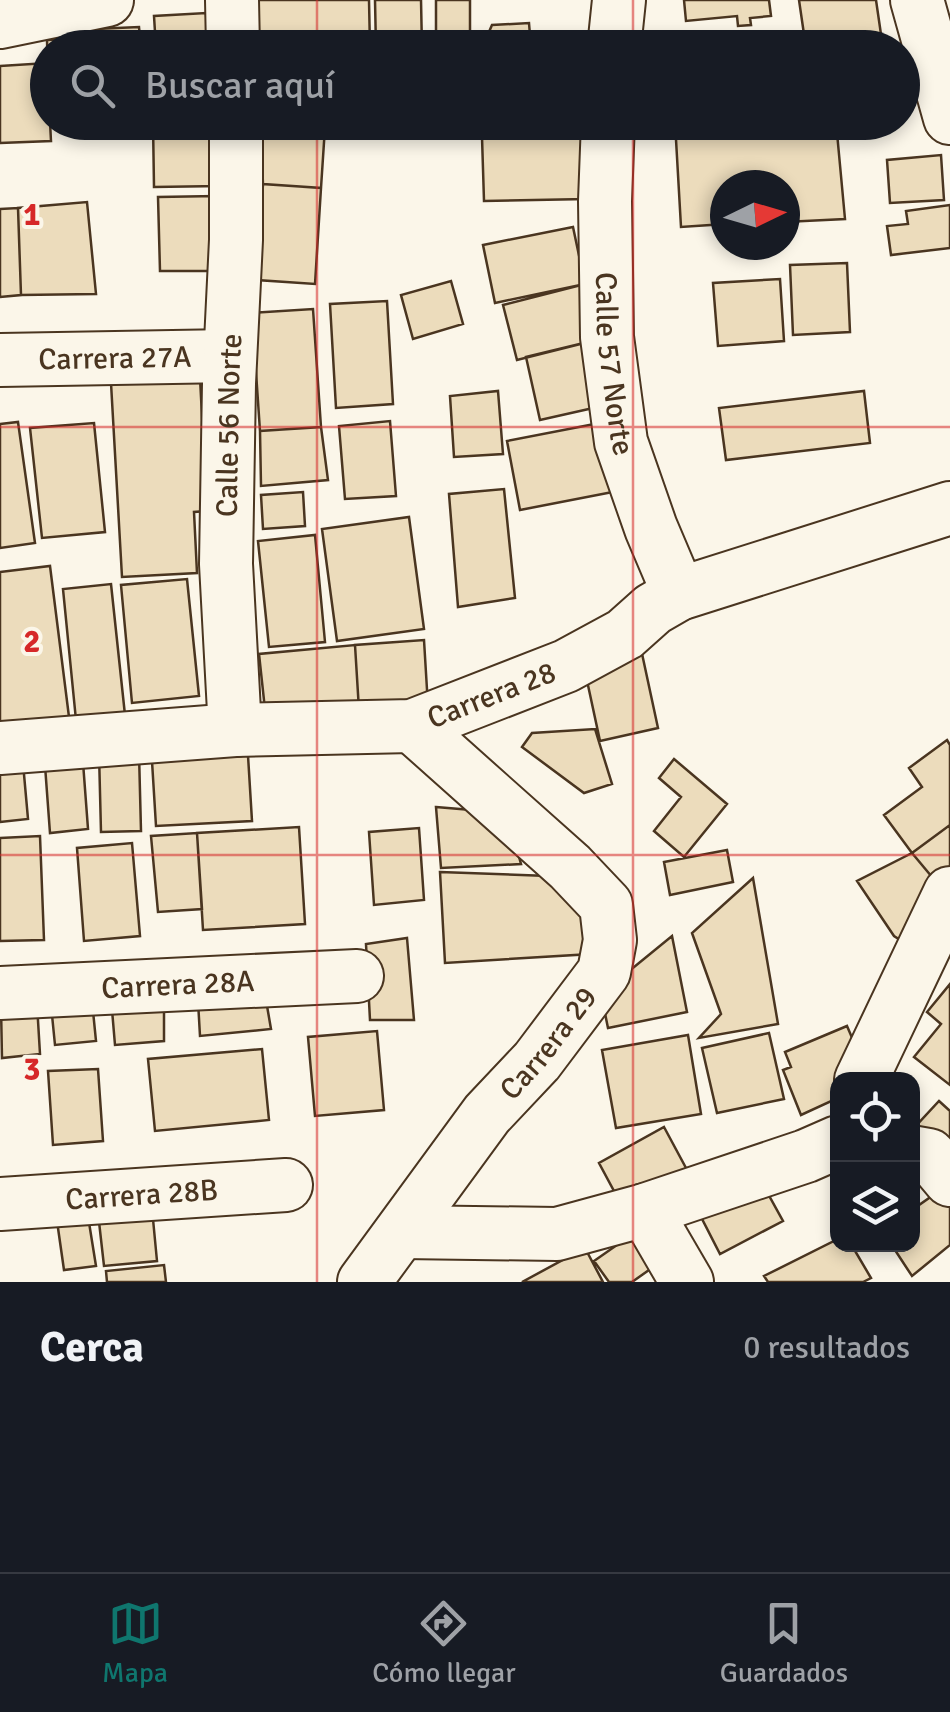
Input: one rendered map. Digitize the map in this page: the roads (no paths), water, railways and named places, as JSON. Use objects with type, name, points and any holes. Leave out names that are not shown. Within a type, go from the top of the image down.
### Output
[{"type":"street","points":[[0,22],[107,0]]},
{"type":"street","points":[[232,0],[233,30]]},
{"type":"street","points":[[616,30],[619,0]]},
{"type":"street","points":[[918,0],[948,108]]},
{"type":"street","name":"Calle 56 Norte","points":[[236,140],[226,564],[236,730]]},
{"type":"street","name":"Calle 57 Norte","points":[[607,140],[604,201],[607,338],[621,442],[651,528],[680,594]]},
{"type":"street","name":"Carrera 27A","points":[[0,360],[230,356]]},
{"type":"street","name":"Carrera 28","points":[[0,748],[236,730],[412,726],[566,666],[625,634],[653,609],[680,594],[950,508]]},
{"type":"street","name":"Carrera 29","points":[[390,1262],[487,1114],[537,1061],[604,972],[610,940],[606,905],[570,867],[412,726]]},
{"type":"street","points":[[865,1072],[950,893]]},
{"type":"street","name":"Carrera 28A","points":[[0,993],[357,976]]},
{"type":"street","points":[[390,1262],[557,1234],[644,1210],[830,1146]]},
{"type":"street","points":[[920,1153],[929,1155],[950,1180]]},
{"type":"street","name":"Carrera 28B","points":[[0,1204],[286,1186]]},
{"type":"street","points":[[644,1210],[687,1282]]}]
